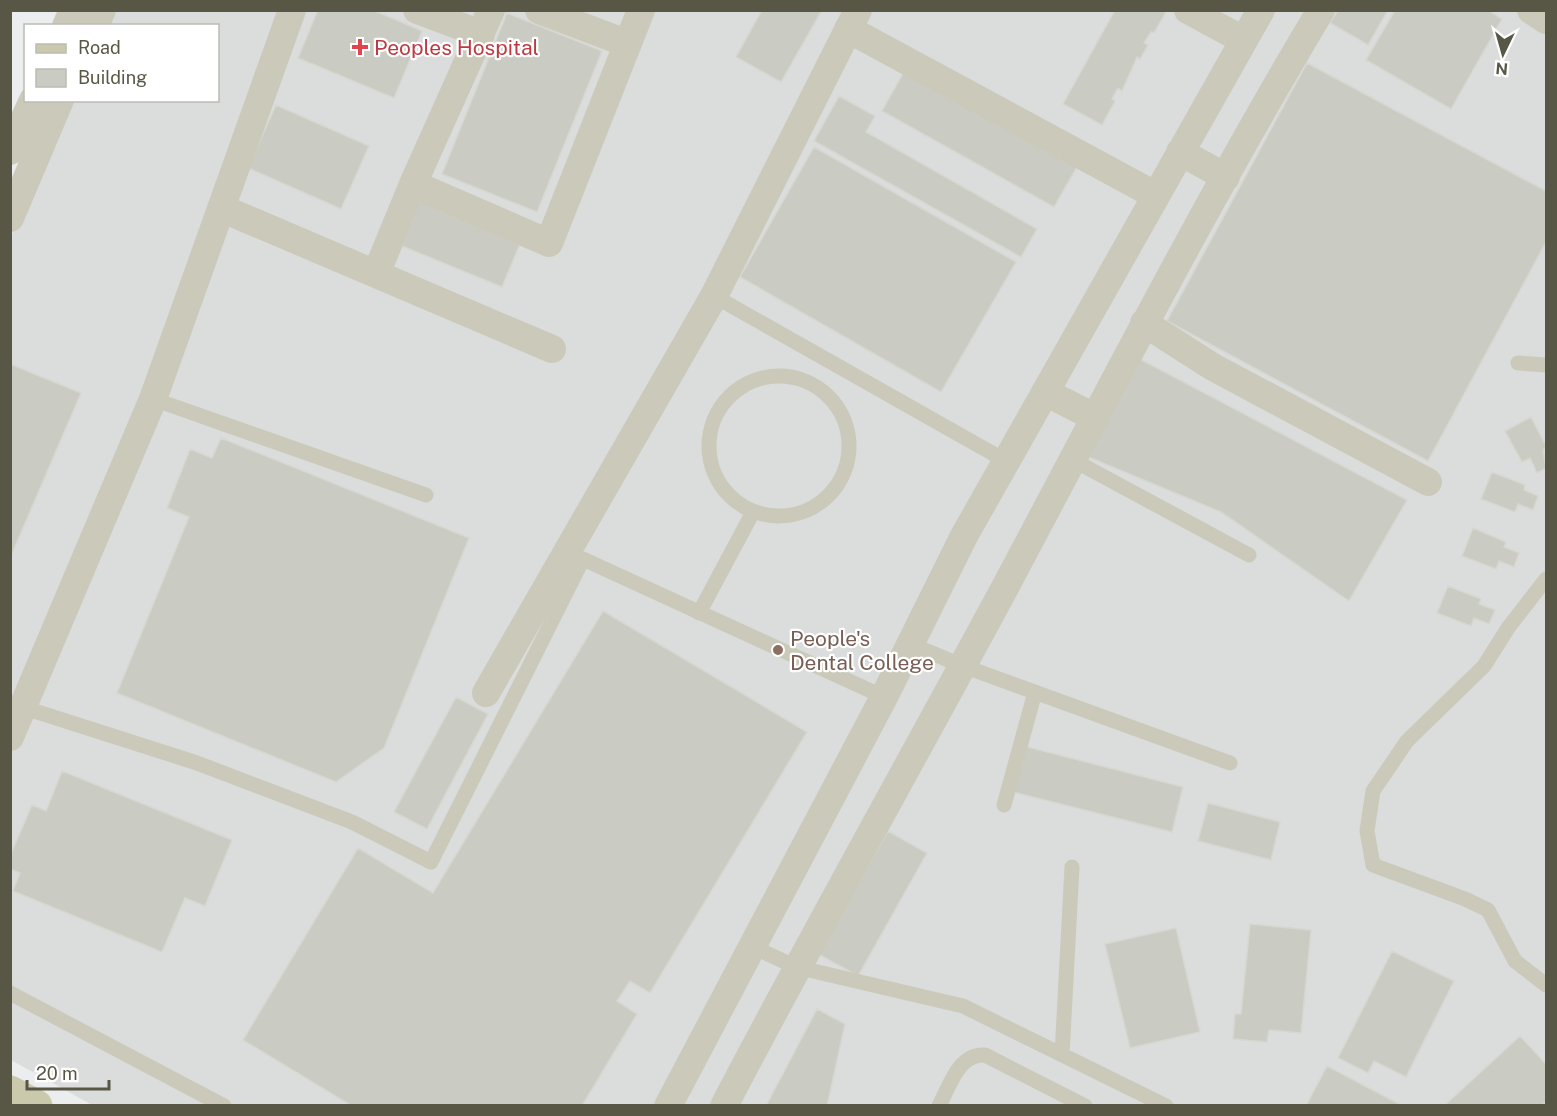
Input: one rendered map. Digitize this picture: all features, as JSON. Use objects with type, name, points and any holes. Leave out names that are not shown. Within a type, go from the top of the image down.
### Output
[{"type":"main road","points":[[10,1092],[36,1106]]},
{"type":"street","points":[[67,24],[73,10]]},
{"type":"street","points":[[96,24],[102,10]]},
{"type":"street","points":[[10,737],[153,399],[292,10]]},
{"type":"street","points":[[376,274],[413,184],[486,22],[417,10]]},
{"type":"street","points":[[539,10],[626,43]]},
{"type":"street","points":[[413,184],[549,243],[626,43],[641,10]]},
{"type":"street","points":[[1188,10],[1243,40]]},
{"type":"street","points":[[670,1105],[751,946],[884,697],[964,536],[1261,10]]},
{"type":"street","points":[[724,1106],[796,967],[963,666],[1096,418],[1144,323],[1270,94],[1321,10]]},
{"type":"street","points":[[1531,10],[1546,20]]},
{"type":"street","points":[[486,693],[714,296],[853,20],[1155,195]]},
{"type":"street","points":[[10,151],[32,102]]},
{"type":"street","points":[[10,218],[59,102]]},
{"type":"street","points":[[1180,152],[1226,177]]},
{"type":"street","points":[[221,208],[552,349]]},
{"type":"street","points":[[1144,323],[1213,367],[1428,482]]},
{"type":"street","points":[[1045,392],[1096,418]]},
{"type":"lane","points":[[714,296],[1006,461]]},
{"type":"lane","points":[[1518,363],[1546,365]]},
{"type":"lane","points":[[769,377],[792,377],[813,385],[831,399],[843,417],[849,439],[848,461],[839,482],[825,499],[804,512],[781,516],[753,512],[736,501],[720,484],[710,462],[709,438],[716,416],[729,396],[748,383],[769,377]]},
{"type":"lane","points":[[153,399],[426,495]]},
{"type":"lane","points":[[1073,460],[1249,555]]},
{"type":"lane","points":[[699,613],[753,512]]},
{"type":"lane","points":[[24,708],[197,763],[352,822],[431,862],[583,559],[884,697]]},
{"type":"lane","points":[[1546,579],[1508,628],[1484,666],[1407,741],[1373,791],[1367,831],[1373,865],[1465,899],[1488,910],[1515,961],[1546,985]]},
{"type":"lane","points":[[910,644],[963,666],[1230,763]]},
{"type":"lane","points":[[1004,805],[1035,692]]},
{"type":"lane","points":[[1062,1055],[1071,867]]},
{"type":"lane","points":[[751,946],[796,967],[963,1006],[1167,1106]]},
{"type":"lane","points":[[10,993],[224,1106]]},
{"type":"lane","points":[[939,1106],[963,1061],[973,1054],[985,1055],[1085,1106]]},
{"type":"shaded area","name":"People's Dental College","points":[[102,11],[1546,11],[1546,1105],[94,1106],[11,1060],[10,239],[66,102],[219,102],[219,24],[96,24]]},
{"type":"building","points":[[318,10],[373,10],[422,31],[394,98],[298,58]]},
{"type":"building","points":[[762,10],[822,10],[781,82],[736,57]]},
{"type":"building","points":[[1115,10],[1167,10],[1154,33],[1151,32],[1144,43],[1148,45],[1140,59],[1137,57],[1122,91],[1118,88],[1112,99],[1115,101],[1102,125],[1063,104]]},
{"type":"building","points":[[1338,10],[1388,10],[1368,45],[1330,23]]},
{"type":"building","points":[[1395,10],[1488,10],[1502,19],[1451,109],[1366,60]]},
{"type":"building","points":[[507,13],[602,51],[537,212],[442,174]]},
{"type":"building","points":[[1307,63],[1546,191],[1546,242],[1428,461],[1167,321]]},
{"type":"building","points":[[906,68],[1078,165],[1054,207],[882,111]]},
{"type":"building","points":[[839,96],[875,116],[866,132],[1037,229],[1021,257],[814,141]]},
{"type":"building","points":[[276,105],[369,146],[341,209],[248,168]]},
{"type":"building","points":[[814,147],[1016,262],[941,392],[740,277]]},
{"type":"building","points":[[422,196],[523,237],[502,287],[402,246]]},
{"type":"building","points":[[1138,358],[1407,500],[1349,601],[1221,512],[1086,456]]},
{"type":"building","points":[[10,364],[81,393],[10,558]]},
{"type":"building","points":[[1531,417],[1546,446],[1543,451],[1546,468],[1537,473],[1530,458],[1522,462],[1505,431]]},
{"type":"building","points":[[221,438],[469,538],[384,748],[336,782],[117,693],[189,517],[167,508],[190,449],[212,458]]},
{"type":"building","points":[[1492,472],[1525,485],[1524,490],[1538,496],[1533,510],[1518,504],[1515,512],[1481,499]]},
{"type":"building","points":[[1473,528],[1506,542],[1504,547],[1519,553],[1514,567],[1499,561],[1496,569],[1462,556]]},
{"type":"building","points":[[1448,586],[1481,599],[1479,604],[1495,610],[1489,624],[1474,618],[1471,626],[1437,613]]},
{"type":"building","points":[[603,611],[807,732],[650,993],[630,981],[617,1001],[637,1014],[582,1106],[352,1106],[243,1040],[358,848],[433,893]]},
{"type":"building","points":[[456,697],[488,714],[427,829],[394,812]]},
{"type":"building","points":[[1024,746],[1183,787],[1172,832],[1013,792]]},
{"type":"building","points":[[62,771],[232,840],[205,906],[185,898],[162,952],[13,891],[20,873],[10,869],[10,856],[32,805],[46,811]]},
{"type":"building","points":[[1208,803],[1280,822],[1271,860],[1198,841]]},
{"type":"building","points":[[888,831],[927,853],[858,976],[818,954]]},
{"type":"building","points":[[1250,924],[1311,930],[1301,1033],[1269,1030],[1267,1042],[1233,1039],[1235,1014],[1241,1014]]},
{"type":"building","points":[[1176,928],[1200,1032],[1130,1048],[1105,944]]},
{"type":"building","points":[[1392,951],[1454,981],[1406,1077],[1374,1061],[1368,1073],[1338,1058]]},
{"type":"building","points":[[817,1009],[845,1024],[827,1106],[766,1106]]},
{"type":"building","points":[[1520,1036],[1546,1064],[1546,1101],[1542,1106],[1444,1106]]},
{"type":"building","points":[[1327,1066],[1401,1105],[1306,1106]]},
{"type":"place","name":"Peoples Hospital","points":[[360,47]]},
{"type":"place","name":"People's Dental College","points":[[778,650]]}]
